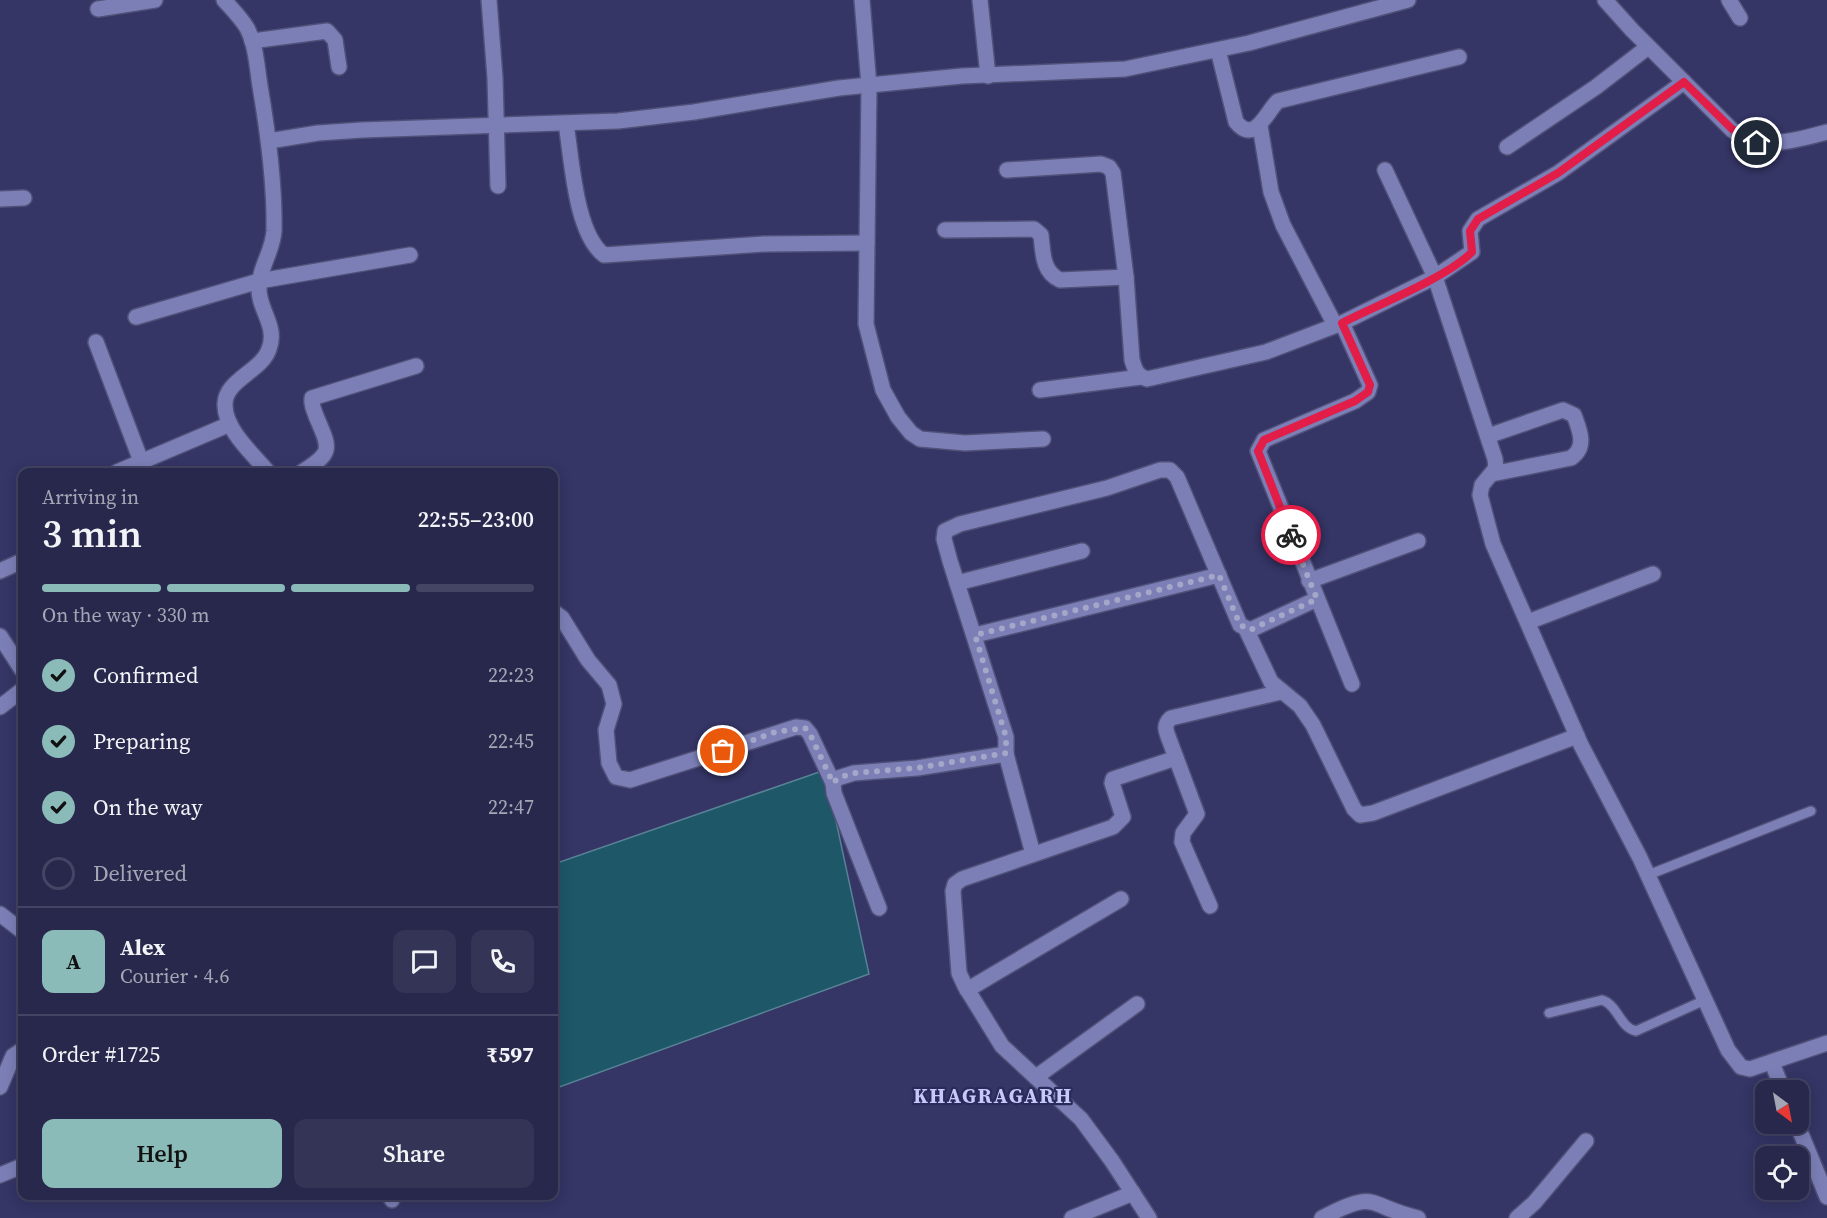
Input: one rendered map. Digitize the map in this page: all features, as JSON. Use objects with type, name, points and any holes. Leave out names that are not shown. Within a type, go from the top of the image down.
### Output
[{"type":"street","points":[[98,9],[155,0]]},
{"type":"street","points":[[224,0],[247,29],[252,41],[269,141],[274,233],[258,291],[270,323],[269,350],[262,360],[230,390],[224,402],[230,424],[265,468]]},
{"type":"street","points":[[489,0],[495,78],[498,186]]},
{"type":"street","points":[[862,0],[869,86],[866,324],[883,390],[911,433],[920,439],[937,442],[1043,439]]},
{"type":"street","points":[[980,0],[988,76]]},
{"type":"street","points":[[269,141],[318,133],[362,130],[566,124],[694,112],[869,86],[988,76],[1125,69],[1218,50],[1408,0]]},
{"type":"street","points":[[1605,0],[1732,129],[1757,143],[1792,142],[1827,132]]},
{"type":"street","points":[[1729,0],[1740,18]]},
{"type":"street","points":[[252,41],[327,31],[335,40],[339,67]]},
{"type":"street","points":[[1507,147],[1596,87],[1648,46]]},
{"type":"street","points":[[1218,50],[1236,122],[1242,127],[1251,129],[1260,126],[1278,101],[1460,57]]},
{"type":"street","points":[[1040,390],[1141,377],[1148,379],[1220,365],[1266,352],[1338,324],[1435,277],[1472,252],[1470,231],[1478,219],[1558,173],[1684,82]]},
{"type":"street","points":[[566,124],[578,199],[591,240],[604,255],[764,244],[867,243]]},
{"type":"street","points":[[1260,126],[1271,192],[1282,225],[1370,385],[1368,392],[1355,401],[1264,440],[1258,451],[1352,684]]},
{"type":"street","points":[[1007,170],[1101,164],[1109,167],[1113,172],[1126,277],[1132,360],[1141,377]]},
{"type":"street","points":[[1385,170],[1435,277],[1495,459],[1496,468],[1482,485],[1480,495],[1493,544],[1577,736],[1648,875],[1728,1050],[1741,1067],[1750,1069],[1827,1043]]},
{"type":"street","points":[[0,199],[24,198]]},
{"type":"street","points":[[945,230],[1034,229],[1041,235],[1044,262],[1054,277],[1060,280],[1126,277]]},
{"type":"street","points":[[136,317],[259,281],[410,255]]},
{"type":"street","points":[[96,342],[141,461]]},
{"type":"street","points":[[308,468],[323,458],[328,451],[328,443],[312,406],[312,398],[416,366]]},
{"type":"street","points":[[1488,436],[1563,410],[1574,415],[1580,433],[1581,445],[1578,453],[1571,458],[1492,474]]},
{"type":"street","points":[[126,468],[230,424]]},
{"type":"street","points":[[1033,854],[1006,753],[1006,737],[957,583],[944,539],[945,531],[960,524],[1107,488],[1160,470],[1170,471],[1177,477],[1240,625],[1250,630],[1317,599]]},
{"type":"street","points":[[1309,581],[1418,541]]},
{"type":"street","points":[[957,583],[1082,551]]},
{"type":"street","points":[[0,571],[18,563]]},
{"type":"street","points":[[1528,622],[1653,574]]},
{"type":"street","points":[[975,635],[1219,575]]},
{"type":"street","points":[[558,615],[588,660],[609,685],[614,704],[605,743],[612,772],[616,777],[630,780],[706,757],[775,732],[796,727],[805,728],[833,783],[834,793],[879,908]]},
{"type":"street","points":[[1246,629],[1271,682],[1300,706],[1313,725],[1354,809],[1364,815],[1577,736]]},
{"type":"street","points":[[0,636],[18,664]]},
{"type":"street","points":[[1210,906],[1182,842],[1183,833],[1197,814],[1165,728],[1171,718],[1281,692]]},
{"type":"street","points":[[0,707],[18,693]]},
{"type":"street","points":[[833,783],[838,778],[854,773],[917,768],[1006,753]]},
{"type":"street","points":[[1149,1218],[1081,1119],[1002,1046],[967,990],[959,973],[952,891],[955,884],[962,879],[1113,827],[1122,817],[1112,783],[1113,779],[1176,758]]},
{"type":"street","points":[[967,990],[1121,899]]},
{"type":"street","points":[[0,914],[18,928]]},
{"type":"street","points":[[1036,1077],[1137,1004]]},
{"type":"street","points":[[0,1087],[12,1053]]},
{"type":"street","points":[[1772,1063],[1779,1080]]},
{"type":"street","points":[[1801,1134],[1827,1197]]},
{"type":"street","points":[[1516,1218],[1534,1203],[1586,1141]]},
{"type":"street","points":[[0,1175],[18,1168]]},
{"type":"street","points":[[1072,1218],[1133,1193]]},
{"type":"street","points":[[1322,1218],[1347,1205],[1368,1200],[1418,1218]]},
{"type":"lane","points":[[1648,875],[1811,811]]},
{"type":"lane","points":[[1549,1012],[1602,1000],[1610,1004],[1629,1029],[1636,1031],[1706,1000]]},
{"type":"water","points":[[825,770],[869,974],[558,1088],[558,863]]},
{"type":"way so far","points":[[723,751],[775,732],[796,727],[805,728],[833,783],[838,778],[854,773],[917,768],[1006,753],[1006,737],[999,710],[975,635],[1219,575],[1240,625],[1250,630],[1317,599],[1291,535]]},
{"type":"district","name":"KHAGRAGARH","points":[[993,1096]]},
{"type":"route","points":[[1291,535],[1261,464],[1258,451],[1264,440],[1355,401],[1368,392],[1370,385],[1342,323],[1435,277],[1468,257],[1472,252],[1470,231],[1472,224],[1478,219],[1558,173],[1684,82],[1732,129],[1743,138],[1757,143]]}]
